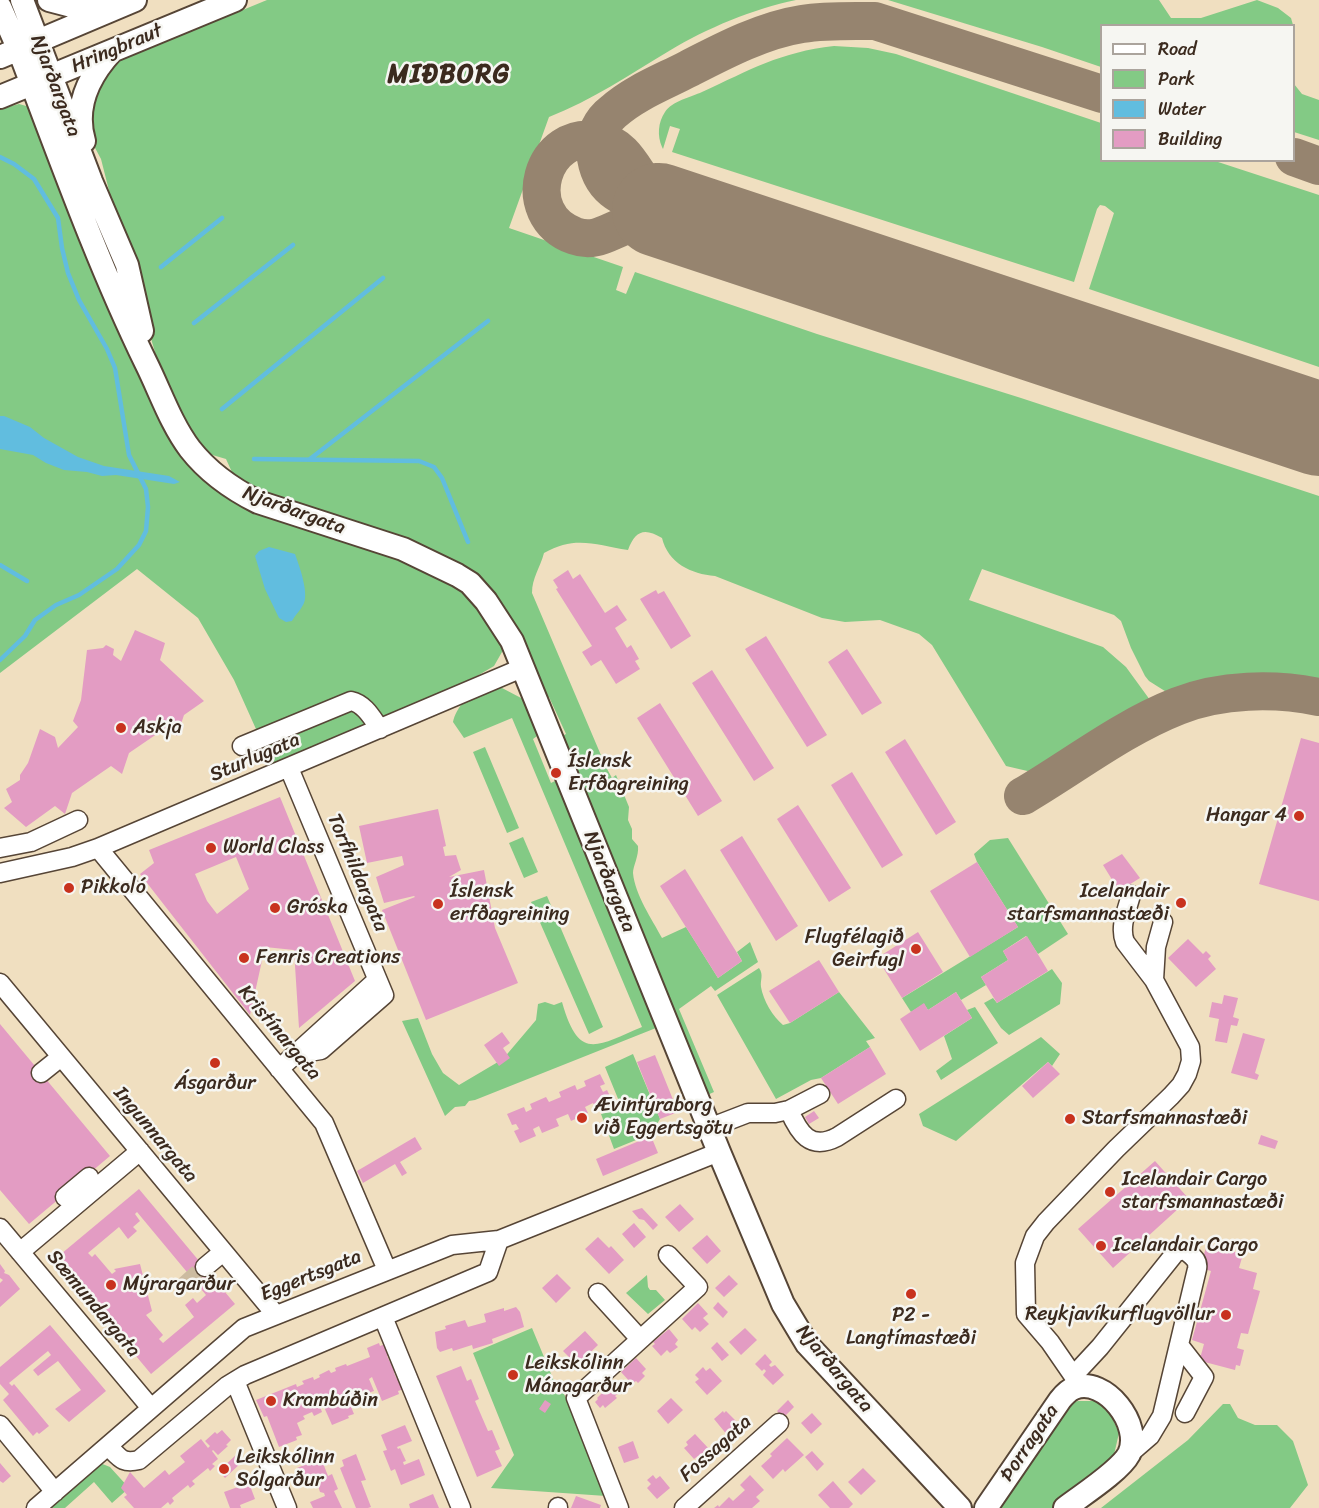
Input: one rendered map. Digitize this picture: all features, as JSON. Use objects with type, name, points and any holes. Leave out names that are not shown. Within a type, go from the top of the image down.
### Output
[{"type":"main road","name":"Njarðargata","points":[[19,50],[22,0]]},
{"type":"main road","points":[[49,0],[81,7],[130,2]]},
{"type":"main road","name":"Hringbraut","points":[[0,97],[234,0]]},
{"type":"main road","name":"Hringbraut","points":[[19,50],[130,2]]},
{"type":"main road","name":"Njarðargata","points":[[0,8],[19,50],[41,80],[91,181],[127,265],[153,376]]},
{"type":"main road","points":[[91,181],[89,158],[82,135],[82,102],[92,77],[112,51]]},
{"type":"main road","name":"Njarðargata","points":[[41,80],[123,314],[190,449],[217,477],[237,492],[258,502],[403,549],[457,575],[470,583],[498,618],[512,641],[709,1128],[783,1304],[807,1344],[960,1508]]},
{"type":"main road","points":[[1065,1508],[1113,1470],[1128,1455],[1132,1445],[1132,1430],[1127,1417],[1117,1403],[1099,1390],[1077,1381]]},
{"type":"main road","name":"Þorragata","points":[[986,1508],[1060,1400],[1075,1388],[1077,1381]]},
{"type":"street","name":"Sturlugata","points":[[0,873],[72,857],[98,848],[522,668]]},
{"type":"street","points":[[242,747],[351,702],[358,703],[365,708],[380,729]]},
{"type":"street","name":"Torfhildargata","points":[[289,768],[380,987]]},
{"type":"street","points":[[0,848],[31,842],[78,820]]},
{"type":"street","name":"Kristínargata","points":[[98,848],[324,1123],[387,1270]]},
{"type":"street","points":[[1128,1455],[1165,1426],[1172,1416],[1198,1264],[1196,1259],[1181,1249],[1176,1252],[1100,1347],[1077,1381],[1050,1342],[1026,1314],[1024,1293],[1026,1256],[1035,1236],[1116,1149],[1181,1085],[1191,1061],[1190,1047],[1154,980],[1122,935],[1131,895]]},
{"type":"street","points":[[1154,980],[1156,947],[1163,922]]},
{"type":"street","name":"Ingunnargata","points":[[0,983],[276,1315]]},
{"type":"street","points":[[309,1052],[321,1050],[380,987]]},
{"type":"street","points":[[279,1069],[380,987]]},
{"type":"street","points":[[41,1073],[61,1057]]},
{"type":"street","points":[[709,1128],[748,1113],[775,1113],[789,1110],[820,1094]]},
{"type":"street","points":[[789,1110],[798,1130],[807,1138],[818,1143],[828,1142],[896,1099]]},
{"type":"street","points":[[65,1197],[136,1147]]},
{"type":"street","points":[[20,1252],[136,1147]]},
{"type":"street","name":"Eggertsgata","points":[[36,1508],[244,1328],[452,1245],[498,1240],[719,1152]]},
{"type":"street","name":"Sæmundargata","points":[[0,1228],[151,1408]]},
{"type":"street","points":[[108,1446],[122,1460],[128,1462],[139,1460],[245,1375],[488,1272],[498,1240]]},
{"type":"street","points":[[205,1268],[223,1252]]},
{"type":"street","points":[[619,1508],[576,1398],[698,1287],[668,1255]]},
{"type":"street","points":[[598,1293],[640,1339]]},
{"type":"street","points":[[383,1317],[461,1508]]},
{"type":"street","points":[[1150,1436],[1162,1416],[1184,1351]]},
{"type":"street","points":[[1184,1351],[1204,1377],[1185,1413]]},
{"type":"street","points":[[235,1381],[287,1508]]},
{"type":"street","name":"Fossagata","points":[[684,1508],[779,1423]]},
{"type":"street","points":[[0,1425],[55,1492]]},
{"type":"green space","points":[[267,0],[796,0],[747,14],[715,27],[595,95],[549,117],[509,228],[623,267],[616,290],[626,294],[635,272],[817,334],[1319,496],[1319,684],[1280,679],[1253,679],[1213,683],[1168,693],[1145,676],[1121,621],[1114,615],[982,569],[969,600],[1103,647],[1126,667],[1150,700],[1036,773],[1006,766],[932,645],[919,634],[880,620],[845,622],[822,618],[715,576],[689,570],[669,554],[662,538],[650,533],[637,535],[628,550],[576,543],[555,547],[544,553],[532,593],[606,767],[612,778],[616,775],[629,807],[628,820],[632,829],[632,839],[638,846],[633,873],[634,881],[644,907],[662,938],[686,927],[718,978],[742,961],[737,952],[750,942],[758,962],[715,991],[711,986],[679,1009],[714,1092],[705,1096],[562,736],[566,734],[549,697],[545,699],[498,600],[236,481],[226,459],[209,454],[166,389],[152,342],[142,295],[119,230],[101,159],[87,133],[88,104],[114,63]]},
{"type":"green space","points":[[888,0],[1159,0],[1171,18],[1201,18],[1257,0],[1278,8],[1291,18],[1293,24],[1100,24],[1100,67]]},
{"type":"green space","points":[[834,46],[868,48],[896,54],[1100,123],[1100,162],[1218,162],[1319,195],[1319,367],[1089,289],[1114,213],[1105,206],[1100,205],[1097,209],[1074,282],[672,152],[680,129],[670,126],[663,149],[659,129],[665,112],[672,105],[781,57]]},
{"type":"green space","points":[[1295,85],[1302,94],[1319,100],[1319,140],[1295,132]]},
{"type":"green space","points":[[19,104],[30,107],[198,472],[424,566],[461,590],[479,607],[502,640],[502,652],[494,666],[477,676],[273,767],[234,680],[198,618],[137,569],[0,673],[0,109]]},
{"type":"green space","points":[[502,688],[523,699],[540,734],[533,739],[551,783],[559,779],[661,1026],[469,1101],[465,1106],[455,1107],[445,1116],[402,1021],[418,1018],[432,1054],[443,1073],[459,1085],[503,1059],[536,1020],[538,1004],[545,1002],[554,1005],[562,1002],[575,1034],[591,1044],[612,1040],[642,1027],[512,718],[464,738],[453,722],[467,698],[484,689]]},
{"type":"green space","points":[[485,747],[519,828],[507,833],[473,752]]},
{"type":"green space","points":[[523,837],[538,872],[524,878],[509,843]]},
{"type":"green space","points":[[1008,838],[1068,934],[1038,954],[1026,936],[1003,951],[1008,960],[981,977],[986,985],[961,1000],[956,992],[928,1010],[924,1004],[911,1012],[902,998],[1018,927],[974,854],[990,840]]},
{"type":"green space","points":[[547,896],[603,1027],[589,1034],[531,902]]},
{"type":"green space","points":[[759,968],[764,997],[772,1013],[783,1025],[790,1023],[839,992],[875,1038],[866,1041],[870,1047],[821,1078],[811,1080],[776,1099],[717,995]]},
{"type":"green space","points":[[1052,969],[1062,983],[1060,1004],[1009,1035],[1001,1028],[984,1003],[993,998],[997,1003]]},
{"type":"green space","points":[[975,1007],[998,1043],[941,1080],[936,1071],[952,1059],[944,1036],[972,1018],[967,1010]]},
{"type":"green space","points":[[1041,1037],[1060,1054],[1052,1066],[1048,1062],[956,1141],[923,1126],[919,1114]]},
{"type":"green space","points":[[633,1054],[660,1119],[651,1134],[614,1149],[601,1114],[621,1106],[605,1067]]},
{"type":"green space","points":[[647,1275],[650,1290],[656,1290],[665,1300],[648,1314],[626,1293]]},
{"type":"green space","points":[[532,1328],[559,1393],[562,1390],[568,1402],[606,1496],[491,1488],[514,1455],[473,1353]]},
{"type":"green space","points":[[1078,1401],[1096,1401],[1111,1415],[1119,1433],[1113,1459],[1054,1508],[999,1508],[1066,1405]]},
{"type":"green space","points":[[1223,1404],[1230,1404],[1238,1418],[1255,1425],[1277,1425],[1293,1441],[1308,1485],[1290,1508],[1101,1508],[1188,1440]]},
{"type":"green space","points":[[100,1463],[110,1467],[129,1488],[112,1503],[94,1482],[65,1508],[47,1508]]},
{"type":"water","points":[[0,416],[30,427],[44,438],[78,457],[104,466],[169,476],[180,482],[174,484],[64,470],[33,455],[0,449]]},
{"type":"water","points":[[269,547],[295,554],[299,565],[305,587],[305,600],[292,621],[286,622],[279,618],[265,589],[255,556],[259,551]]},
{"type":"building","points":[[568,570],[573,579],[580,574],[605,613],[617,605],[627,620],[615,628],[627,648],[631,645],[639,659],[635,661],[640,669],[616,684],[601,660],[591,666],[582,652],[592,646],[556,589],[558,588],[553,580]]},
{"type":"building","points":[[656,590],[658,594],[664,591],[691,636],[671,649],[640,599]]},
{"type":"building","name":"Askja","points":[[135,630],[165,643],[160,660],[204,701],[184,715],[177,736],[167,727],[129,753],[122,774],[111,766],[72,793],[65,814],[55,806],[26,827],[4,808],[12,802],[6,789],[20,780],[20,775],[28,763],[40,729],[55,737],[58,748],[78,727],[73,721],[81,700],[87,650],[103,648],[106,645],[114,649],[113,655],[121,661]]},
{"type":"building","points":[[766,636],[827,735],[807,747],[745,649]]},
{"type":"building","points":[[847,649],[882,703],[862,715],[828,662]]},
{"type":"building","points":[[712,670],[774,768],[754,781],[692,683]]},
{"type":"building","points":[[660,703],[722,801],[698,816],[637,718]]},
{"type":"building","name":"Hangar 4","points":[[1301,738],[1319,743],[1319,901],[1259,884]]},
{"type":"building","points":[[905,739],[956,822],[936,835],[885,752]]},
{"type":"building","points":[[852,772],[903,855],[882,868],[831,785]]},
{"type":"building","name":"Gróska","points":[[280,797],[355,981],[299,1028],[294,950],[265,947],[250,1015],[140,874],[154,863],[149,850]],"holes":[[[236,857],[249,889],[217,914],[207,901],[195,874]]]},
{"type":"building","points":[[798,805],[851,888],[829,902],[777,819]]},
{"type":"building","points":[[438,809],[446,846],[443,847],[445,856],[456,855],[461,870],[449,877],[484,870],[495,928],[518,983],[426,1020],[382,910],[415,897],[384,903],[376,877],[404,865],[402,856],[367,863],[359,826]]},
{"type":"building","points":[[742,836],[798,926],[776,941],[720,850]]},
{"type":"building","points":[[1122,854],[1140,878],[1119,891],[1103,865]]},
{"type":"building","points":[[977,862],[1018,927],[970,957],[930,891]]},
{"type":"building","points":[[685,869],[742,961],[718,978],[660,886]]},
{"type":"building","points":[[918,932],[943,972],[902,998],[877,958]]},
{"type":"building","points":[[1027,936],[1048,971],[997,1003],[981,977],[1008,960],[1003,951]]},
{"type":"building","points":[[1188,939],[1203,954],[1206,951],[1211,956],[1208,959],[1216,969],[1196,987],[1168,958]]},
{"type":"building","points":[[819,960],[839,992],[790,1023],[769,991]]},
{"type":"building","points":[[956,992],[972,1018],[920,1051],[900,1019],[924,1003],[928,1010]]},
{"type":"building","points":[[1224,995],[1238,998],[1233,1017],[1239,1019],[1237,1026],[1231,1025],[1227,1043],[1215,1041],[1219,1019],[1209,1017],[1212,1002],[1222,1004]]},
{"type":"building","points":[[0,1024],[110,1156],[29,1224],[0,1190]]},
{"type":"building","points":[[502,1032],[510,1043],[503,1048],[510,1058],[499,1066],[484,1045]]},
{"type":"building","points":[[1243,1033],[1265,1039],[1255,1073],[1259,1075],[1257,1080],[1231,1073]]},
{"type":"building","points":[[870,1047],[886,1074],[838,1104],[821,1078]]},
{"type":"building","points":[[655,1055],[678,1112],[660,1119],[637,1062]]},
{"type":"building","points":[[1048,1062],[1060,1074],[1033,1098],[1022,1086]]},
{"type":"building","points":[[600,1074],[605,1084],[600,1086],[603,1092],[607,1090],[613,1102],[597,1110],[593,1103],[585,1107],[588,1113],[571,1121],[568,1114],[556,1119],[559,1126],[542,1133],[539,1126],[533,1129],[536,1136],[520,1143],[514,1131],[519,1129],[516,1124],[512,1125],[507,1114],[524,1107],[526,1112],[532,1109],[530,1104],[546,1097],[549,1102],[561,1097],[559,1092],[575,1085],[577,1090],[586,1086],[584,1081]]},
{"type":"building","points":[[814,1111],[819,1118],[809,1124],[805,1117]]},
{"type":"building","points":[[1261,1135],[1278,1141],[1275,1149],[1258,1144]]},
{"type":"building","points":[[651,1136],[658,1153],[603,1176],[596,1159]]},
{"type":"building","points":[[415,1137],[422,1149],[400,1162],[407,1173],[402,1176],[395,1164],[363,1183],[357,1171]]},
{"type":"building","points":[[1155,1161],[1189,1199],[1113,1268],[1078,1229]]},
{"type":"building","name":"Mýrargarður","points":[[139,1189],[235,1304],[151,1374],[55,1259]],"holes":[[[137,1212],[206,1295],[197,1303],[193,1298],[185,1305],[194,1317],[163,1343],[159,1339],[163,1335],[146,1315],[152,1311],[140,1264],[114,1269],[116,1271],[112,1274],[95,1254],[92,1257],[88,1253],[119,1227],[128,1239],[137,1231],[133,1227],[140,1221],[135,1214]]]},
{"type":"building","points":[[680,1204],[694,1219],[679,1232],[665,1217]]},
{"type":"building","points":[[642,1208],[658,1225],[653,1230],[632,1211]]},
{"type":"building","points":[[634,1223],[646,1237],[634,1248],[622,1234]]},
{"type":"building","points":[[707,1235],[721,1251],[707,1264],[692,1248]]},
{"type":"building","points":[[598,1237],[609,1248],[611,1246],[624,1260],[609,1274],[585,1249]]},
{"type":"building","name":"Reykjavíkurflugvöllur","points":[[1207,1244],[1243,1254],[1239,1268],[1257,1273],[1253,1289],[1260,1291],[1248,1334],[1241,1333],[1237,1348],[1244,1350],[1240,1366],[1236,1365],[1235,1370],[1197,1360],[1204,1344],[1192,1340],[1211,1271],[1200,1268]]},
{"type":"building","points":[[0,1264],[4,1273],[9,1275],[20,1289],[0,1307],[0,1283],[3,1280],[0,1278]]},
{"type":"building","points":[[557,1274],[571,1288],[556,1303],[542,1288]]},
{"type":"building","points":[[729,1275],[738,1284],[724,1297],[715,1288]]},
{"type":"building","points":[[718,1302],[728,1312],[723,1318],[713,1308]]},
{"type":"building","points":[[698,1303],[708,1314],[703,1318],[709,1324],[700,1332],[695,1327],[692,1330],[682,1319]]},
{"type":"building","points":[[516,1307],[520,1312],[524,1327],[492,1339],[493,1343],[473,1349],[472,1345],[453,1351],[452,1348],[440,1352],[437,1348],[435,1332],[446,1329],[445,1326],[465,1320],[468,1327],[486,1322],[484,1314]]},
{"type":"building","points":[[50,1325],[106,1391],[69,1422],[55,1409],[81,1390],[58,1361],[38,1376],[33,1370],[51,1355],[48,1351],[9,1383],[12,1386],[14,1384],[49,1426],[33,1436],[3,1400],[9,1394],[0,1384],[0,1367]]},
{"type":"building","points":[[745,1328],[757,1340],[741,1355],[729,1342]]},
{"type":"building","points":[[669,1329],[678,1340],[675,1344],[678,1347],[670,1353],[667,1350],[661,1356],[652,1346],[655,1344],[653,1342]]},
{"type":"building","points":[[585,1331],[598,1345],[577,1365],[563,1351]]},
{"type":"building","points":[[717,1342],[729,1355],[722,1361],[711,1348]]},
{"type":"building","points":[[379,1343],[380,1346],[385,1344],[390,1355],[387,1356],[390,1362],[393,1361],[397,1372],[394,1373],[397,1379],[400,1378],[404,1389],[398,1391],[399,1394],[382,1401],[372,1377],[369,1379],[374,1391],[365,1394],[364,1391],[355,1395],[357,1398],[349,1402],[354,1414],[332,1425],[320,1398],[317,1399],[322,1412],[314,1416],[312,1412],[303,1416],[305,1419],[297,1423],[302,1435],[296,1437],[297,1440],[279,1447],[267,1416],[264,1417],[256,1400],[296,1384],[297,1387],[304,1384],[302,1381],[313,1377],[314,1380],[329,1370],[331,1373],[336,1371],[335,1368],[370,1357],[367,1348]]},
{"type":"building","points":[[765,1354],[772,1362],[769,1365],[771,1367],[775,1365],[784,1375],[773,1385],[763,1375],[766,1371],[764,1369],[762,1371],[755,1364]]},
{"type":"building","points":[[636,1358],[646,1369],[642,1373],[645,1376],[638,1383],[636,1381],[632,1384],[621,1372]]},
{"type":"building","points":[[461,1366],[467,1381],[471,1379],[479,1399],[475,1401],[488,1431],[492,1430],[500,1449],[495,1451],[502,1466],[477,1477],[436,1376]]},
{"type":"building","points":[[703,1367],[706,1371],[710,1368],[722,1381],[707,1395],[695,1382],[699,1379],[695,1375]]},
{"type":"building","points":[[611,1384],[619,1393],[615,1396],[617,1398],[605,1408],[603,1405],[600,1408],[595,1402]]},
{"type":"building","points":[[671,1398],[683,1410],[668,1424],[657,1411]]},
{"type":"building","points":[[545,1400],[551,1404],[545,1413],[539,1409]]},
{"type":"building","points":[[788,1400],[794,1407],[783,1418],[777,1411]]},
{"type":"building","points":[[723,1411],[724,1413],[726,1411],[740,1425],[728,1436],[714,1419]]},
{"type":"building","points":[[812,1413],[822,1424],[811,1434],[801,1423]]},
{"type":"building","points":[[405,1425],[412,1441],[397,1447],[400,1448],[406,1461],[403,1462],[404,1465],[419,1459],[425,1475],[401,1485],[395,1469],[391,1471],[383,1451],[387,1450],[381,1435]]},
{"type":"building","points":[[222,1430],[231,1440],[218,1455],[212,1451],[218,1459],[212,1464],[215,1466],[210,1471],[208,1468],[192,1481],[195,1484],[190,1488],[188,1485],[172,1498],[174,1501],[170,1505],[168,1502],[161,1508],[134,1508],[124,1497],[127,1495],[121,1488],[130,1472],[144,1488],[165,1470],[169,1475],[185,1462],[180,1456],[201,1439],[208,1448],[210,1446],[205,1441],[215,1432],[217,1434]]},
{"type":"building","points":[[695,1434],[711,1451],[701,1460],[698,1456],[694,1459],[684,1448],[688,1445],[686,1442]]},
{"type":"building","points":[[787,1438],[804,1455],[785,1472],[783,1469],[773,1479],[761,1466]]},
{"type":"building","points":[[633,1441],[639,1458],[624,1463],[618,1447]]},
{"type":"building","points":[[812,1451],[824,1464],[817,1471],[805,1457]]},
{"type":"building","points":[[237,1454],[243,1461],[225,1478],[219,1471]]},
{"type":"building","points":[[356,1454],[366,1480],[361,1481],[371,1507],[368,1508],[356,1508],[340,1468],[344,1466],[342,1460]]},
{"type":"building","points":[[321,1458],[328,1476],[332,1474],[338,1489],[334,1491],[342,1508],[313,1508],[310,1502],[325,1496],[324,1493],[320,1492],[318,1478],[303,1484],[297,1468]]},
{"type":"building","points":[[0,1463],[11,1476],[3,1483],[0,1481]]},
{"type":"building","points":[[863,1468],[876,1481],[861,1495],[848,1482]]},
{"type":"building","points":[[653,1475],[656,1479],[660,1476],[670,1488],[657,1499],[647,1488],[651,1484],[647,1480]]},
{"type":"building","points":[[750,1475],[764,1490],[756,1497],[760,1501],[752,1508],[714,1508],[718,1505],[719,1507],[729,1497],[733,1501],[745,1490],[740,1485]]},
{"type":"building","points":[[833,1481],[853,1504],[849,1508],[830,1508],[818,1495]]},
{"type":"building","points":[[249,1483],[255,1499],[240,1505],[241,1508],[230,1508],[224,1492]]},
{"type":"building","points":[[433,1494],[439,1508],[410,1508],[409,1504]]},
{"type":"building","points":[[576,1496],[601,1505],[600,1508],[571,1508]]},
{"type":"waterway","points":[[0,157],[34,179],[58,218],[68,273],[79,300],[107,349],[115,368],[129,455],[146,489],[148,507],[146,531],[139,545],[117,569],[79,595],[56,605],[35,620],[25,636],[0,660]]},
{"type":"waterway","points":[[161,267],[222,218]]},
{"type":"waterway","points":[[194,323],[293,245]]},
{"type":"waterway","points":[[222,409],[383,278]]},
{"type":"waterway","points":[[310,459],[488,321]]},
{"type":"waterway","points":[[254,459],[419,461],[434,467],[442,478],[468,542]]},
{"type":"waterway","points":[[0,565],[27,581]]},
{"type":"taxiway","points":[[659,210],[624,197],[608,185],[597,165],[595,151],[597,135],[602,125],[621,105],[649,88],[744,42],[787,27],[820,22],[875,21],[1100,93]]},
{"type":"taxiway","points":[[695,221],[687,221],[679,220],[639,223],[624,226],[597,237],[575,236],[557,225],[546,210],[542,193],[544,175],[551,159],[563,147],[580,140],[600,141],[617,148],[629,161],[644,184],[661,201],[699,223]]},
{"type":"taxiway","points":[[1295,157],[1319,166]]},
{"type":"taxiway","points":[[1023,796],[1137,725],[1195,700],[1230,693],[1266,691],[1319,697]]},
{"type":"runway","points":[[659,210],[1319,429]]},
{"type":"tunnel","points":[[185,1285],[205,1267]]},
{"type":"place","name":"Askja","points":[[121,728]]},
{"type":"place","name":"Íslensk Erfðagreining","points":[[556,773]]},
{"type":"place","name":"Hangar 4","points":[[1299,816]]},
{"type":"place","name":"World Class","points":[[211,848]]},
{"type":"place","name":"Pikkoló","points":[[69,888]]},
{"type":"place","name":"Icelandair starfsmannastæði","points":[[1181,903]]},
{"type":"place","name":"Íslensk erfðagreining","points":[[438,904]]},
{"type":"place","name":"Gróska","points":[[275,908]]},
{"type":"place","name":"Flugfélagið Geirfugl","points":[[916,949]]},
{"type":"place","name":"Fenris Creations","points":[[244,958]]},
{"type":"place","name":"Ásgarður","points":[[215,1063]]},
{"type":"place","name":"Ævintýraborg við Eggertsgötu","points":[[582,1118]]},
{"type":"place","name":"Starfsmannastæði","points":[[1070,1119]]},
{"type":"place","name":"Icelandair Cargo starfsmannastæði","points":[[1110,1192]]},
{"type":"place","name":"Icelandair Cargo","points":[[1101,1246]]},
{"type":"place","name":"Mýrargarður","points":[[111,1285]]},
{"type":"place","name":"P2 - Langtímastæði","points":[[911,1294]]},
{"type":"place","name":"Reykjavíkurflugvöllur","points":[[1226,1315]]},
{"type":"place","name":"Leikskólinn Mánagarður","points":[[513,1375]]},
{"type":"place","name":"Krambúðin","points":[[271,1401]]},
{"type":"place","name":"Leikskólinn Sólgarður","points":[[224,1469]]},
{"type":"district","name":"MIÐBORG","points":[[449,75]]}]
